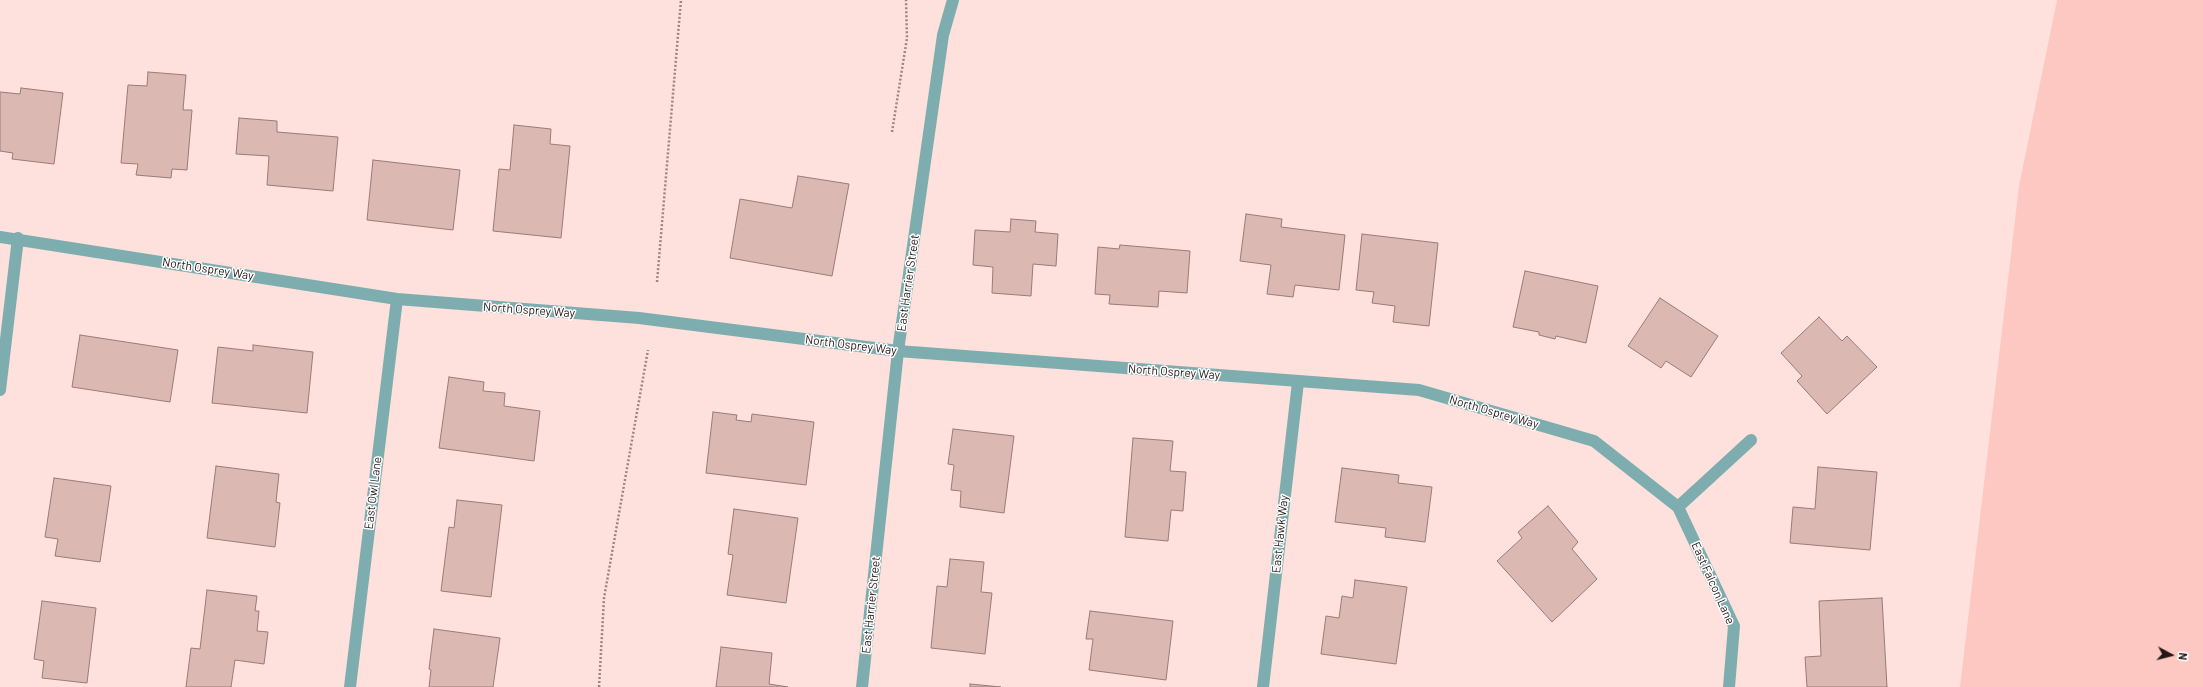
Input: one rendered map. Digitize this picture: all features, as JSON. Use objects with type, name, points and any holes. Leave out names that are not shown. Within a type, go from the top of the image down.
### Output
[{"type":"street","name":"East Harrier Street","points":[[862,687],[898,351],[943,35],[952,0]]},
{"type":"street","name":"North Osprey Way","points":[[0,237],[18,238],[397,299],[639,318],[898,351],[1419,390],[1594,441],[1678,507]]},
{"type":"street","points":[[0,390],[18,238]]},
{"type":"street","name":"East Owl Lane","points":[[350,687],[397,299]]},
{"type":"street","name":"East Hawk Way","points":[[1263,687],[1298,382]]},
{"type":"street","points":[[1678,507],[1751,440]]},
{"type":"street","name":"East Falcon Lane","points":[[1678,507],[1734,626],[1729,687]]},
{"type":"path","points":[[657,282],[681,0]]},
{"type":"path","points":[[892,132],[907,38],[906,0]]},
{"type":"path","points":[[599,687],[604,598],[648,350]]},
{"type":"shaded area","points":[[2057,0],[2203,0],[2203,687],[1960,687],[2019,186]]},
{"type":"building","points":[[148,72],[186,75],[183,110],[192,110],[187,170],[172,169],[171,178],[136,175],[138,164],[121,163],[128,85],[147,86]]},
{"type":"building","points":[[21,88],[63,93],[54,164],[12,159],[13,153],[0,151],[0,92],[20,94]]},
{"type":"building","points":[[239,118],[277,121],[277,132],[338,137],[333,191],[267,185],[269,156],[236,154]]},
{"type":"building","points":[[514,125],[551,129],[550,144],[570,146],[561,238],[493,231],[499,169],[510,170]]},
{"type":"building","points":[[373,160],[460,170],[453,230],[367,220]]},
{"type":"building","points":[[798,176],[849,184],[832,276],[730,258],[740,199],[792,208]]},
{"type":"building","points":[[1246,214],[1282,219],[1281,227],[1345,235],[1339,290],[1295,285],[1293,297],[1267,294],[1271,265],[1240,261]]},
{"type":"building","points":[[1011,219],[1036,221],[1035,232],[1058,234],[1056,266],[1033,264],[1031,296],[992,293],[993,267],[973,265],[975,230],[1010,232]]},
{"type":"building","points":[[1362,234],[1438,243],[1429,326],[1393,322],[1395,306],[1372,303],[1374,292],[1356,290]]},
{"type":"building","points":[[1120,245],[1190,251],[1187,293],[1159,291],[1158,307],[1109,304],[1110,295],[1095,294],[1098,247],[1119,249]]},
{"type":"building","points":[[1525,271],[1598,286],[1586,343],[1556,336],[1555,339],[1539,335],[1539,332],[1513,327]]},
{"type":"building","points":[[1660,298],[1718,336],[1691,377],[1666,361],[1661,368],[1628,346]]},
{"type":"building","points":[[1819,317],[1842,341],[1847,336],[1877,367],[1827,414],[1797,381],[1802,376],[1781,353]]},
{"type":"building","points":[[80,335],[178,350],[170,402],[72,387]]},
{"type":"building","points":[[253,345],[313,352],[307,413],[212,403],[218,347],[253,351]]},
{"type":"building","points":[[449,377],[484,382],[483,391],[505,393],[504,406],[540,411],[534,461],[439,448]]},
{"type":"building","points":[[713,412],[737,415],[736,420],[751,422],[752,414],[814,422],[806,485],[706,473]]},
{"type":"building","points":[[953,429],[1014,436],[1004,513],[960,507],[961,491],[951,490],[954,465],[948,464]]},
{"type":"building","points":[[1133,438],[1173,441],[1170,471],[1186,472],[1183,511],[1171,510],[1168,541],[1125,537]]},
{"type":"building","points":[[216,466],[279,474],[276,502],[280,503],[275,547],[207,538]]},
{"type":"building","points":[[1818,467],[1877,472],[1870,550],[1790,543],[1793,507],[1815,509]]},
{"type":"building","points":[[1342,468],[1399,475],[1398,483],[1432,487],[1425,542],[1385,537],[1386,528],[1335,522]]},
{"type":"building","points":[[54,478],[111,486],[100,562],[55,556],[58,539],[45,537]]},
{"type":"building","points":[[457,500],[502,505],[491,597],[441,591],[449,527],[454,528]]},
{"type":"building","points":[[1548,506],[1578,542],[1572,549],[1597,579],[1552,622],[1497,561],[1522,538],[1518,532]]},
{"type":"building","points":[[734,509],[798,518],[786,603],[727,595],[733,555],[728,554]]},
{"type":"building","points":[[950,559],[984,562],[981,592],[992,593],[985,654],[931,648],[937,586],[947,587]]},
{"type":"building","points":[[1355,580],[1407,587],[1396,664],[1321,654],[1326,616],[1339,618],[1342,596],[1353,598]]},
{"type":"building","points":[[207,590],[257,596],[255,611],[259,611],[257,631],[268,632],[264,664],[235,660],[231,687],[186,687],[191,648],[200,649]]},
{"type":"building","points":[[1882,598],[1887,687],[1807,687],[1805,657],[1821,656],[1819,601]]},
{"type":"building","points":[[42,601],[96,608],[87,683],[42,678],[44,661],[34,659]]},
{"type":"building","points":[[1090,611],[1173,621],[1166,680],[1089,670],[1093,639],[1086,639]]},
{"type":"building","points":[[434,629],[500,638],[493,687],[429,687],[431,670],[429,669]]},
{"type":"building","points":[[721,647],[772,653],[769,684],[788,687],[716,687]]},
{"type":"building","points":[[970,684],[1001,687],[970,687]]}]
